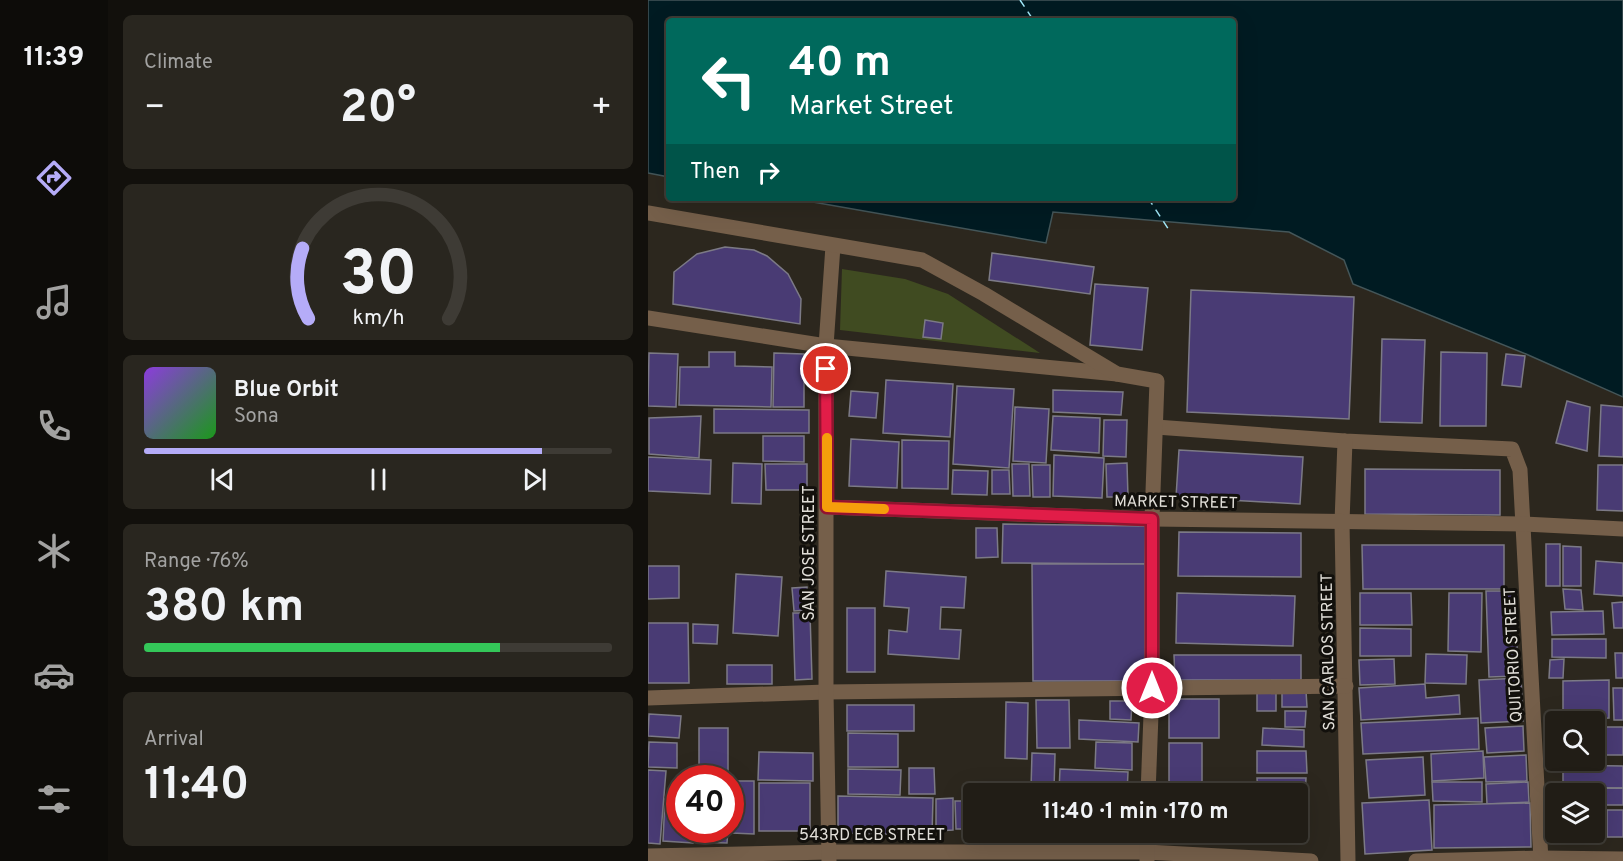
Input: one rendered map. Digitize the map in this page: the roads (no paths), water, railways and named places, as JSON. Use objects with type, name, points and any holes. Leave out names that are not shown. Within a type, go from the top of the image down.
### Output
[{"type":"street","points":[[648,213],[922,260],[984,294],[1117,374]]},
{"type":"street","name":"SAN JOSE STREET","points":[[829,856],[826,692],[826,346],[833,246]]},
{"type":"street","points":[[648,318],[826,346],[1117,374],[1157,381],[1152,519],[1152,688],[1148,783]]},
{"type":"street","points":[[1156,427],[1345,441]]},
{"type":"street","name":"QUITORIO STREET","points":[[1345,441],[1512,449],[1520,470],[1524,524],[1541,859]]},
{"type":"street","name":"SAN CARLOS STREET","points":[[1345,441],[1342,522],[1348,861]]},
{"type":"street","name":"MARKET STREET","points":[[827,507],[1152,519],[1524,524],[1623,529]]},
{"type":"street","points":[[648,698],[826,692],[1346,686]]},
{"type":"street","name":"543RD ECB STREET","points":[[648,856],[1147,857],[1311,861]]},
{"type":"street","points":[[1416,861],[1623,859]]},
{"type":"water","points":[[648,0],[1623,0],[1623,397],[1526,354],[1353,284],[1344,260],[1289,232],[1053,212],[1046,243],[807,201],[1236,201],[1236,18],[666,18],[666,176],[648,173]]}]
